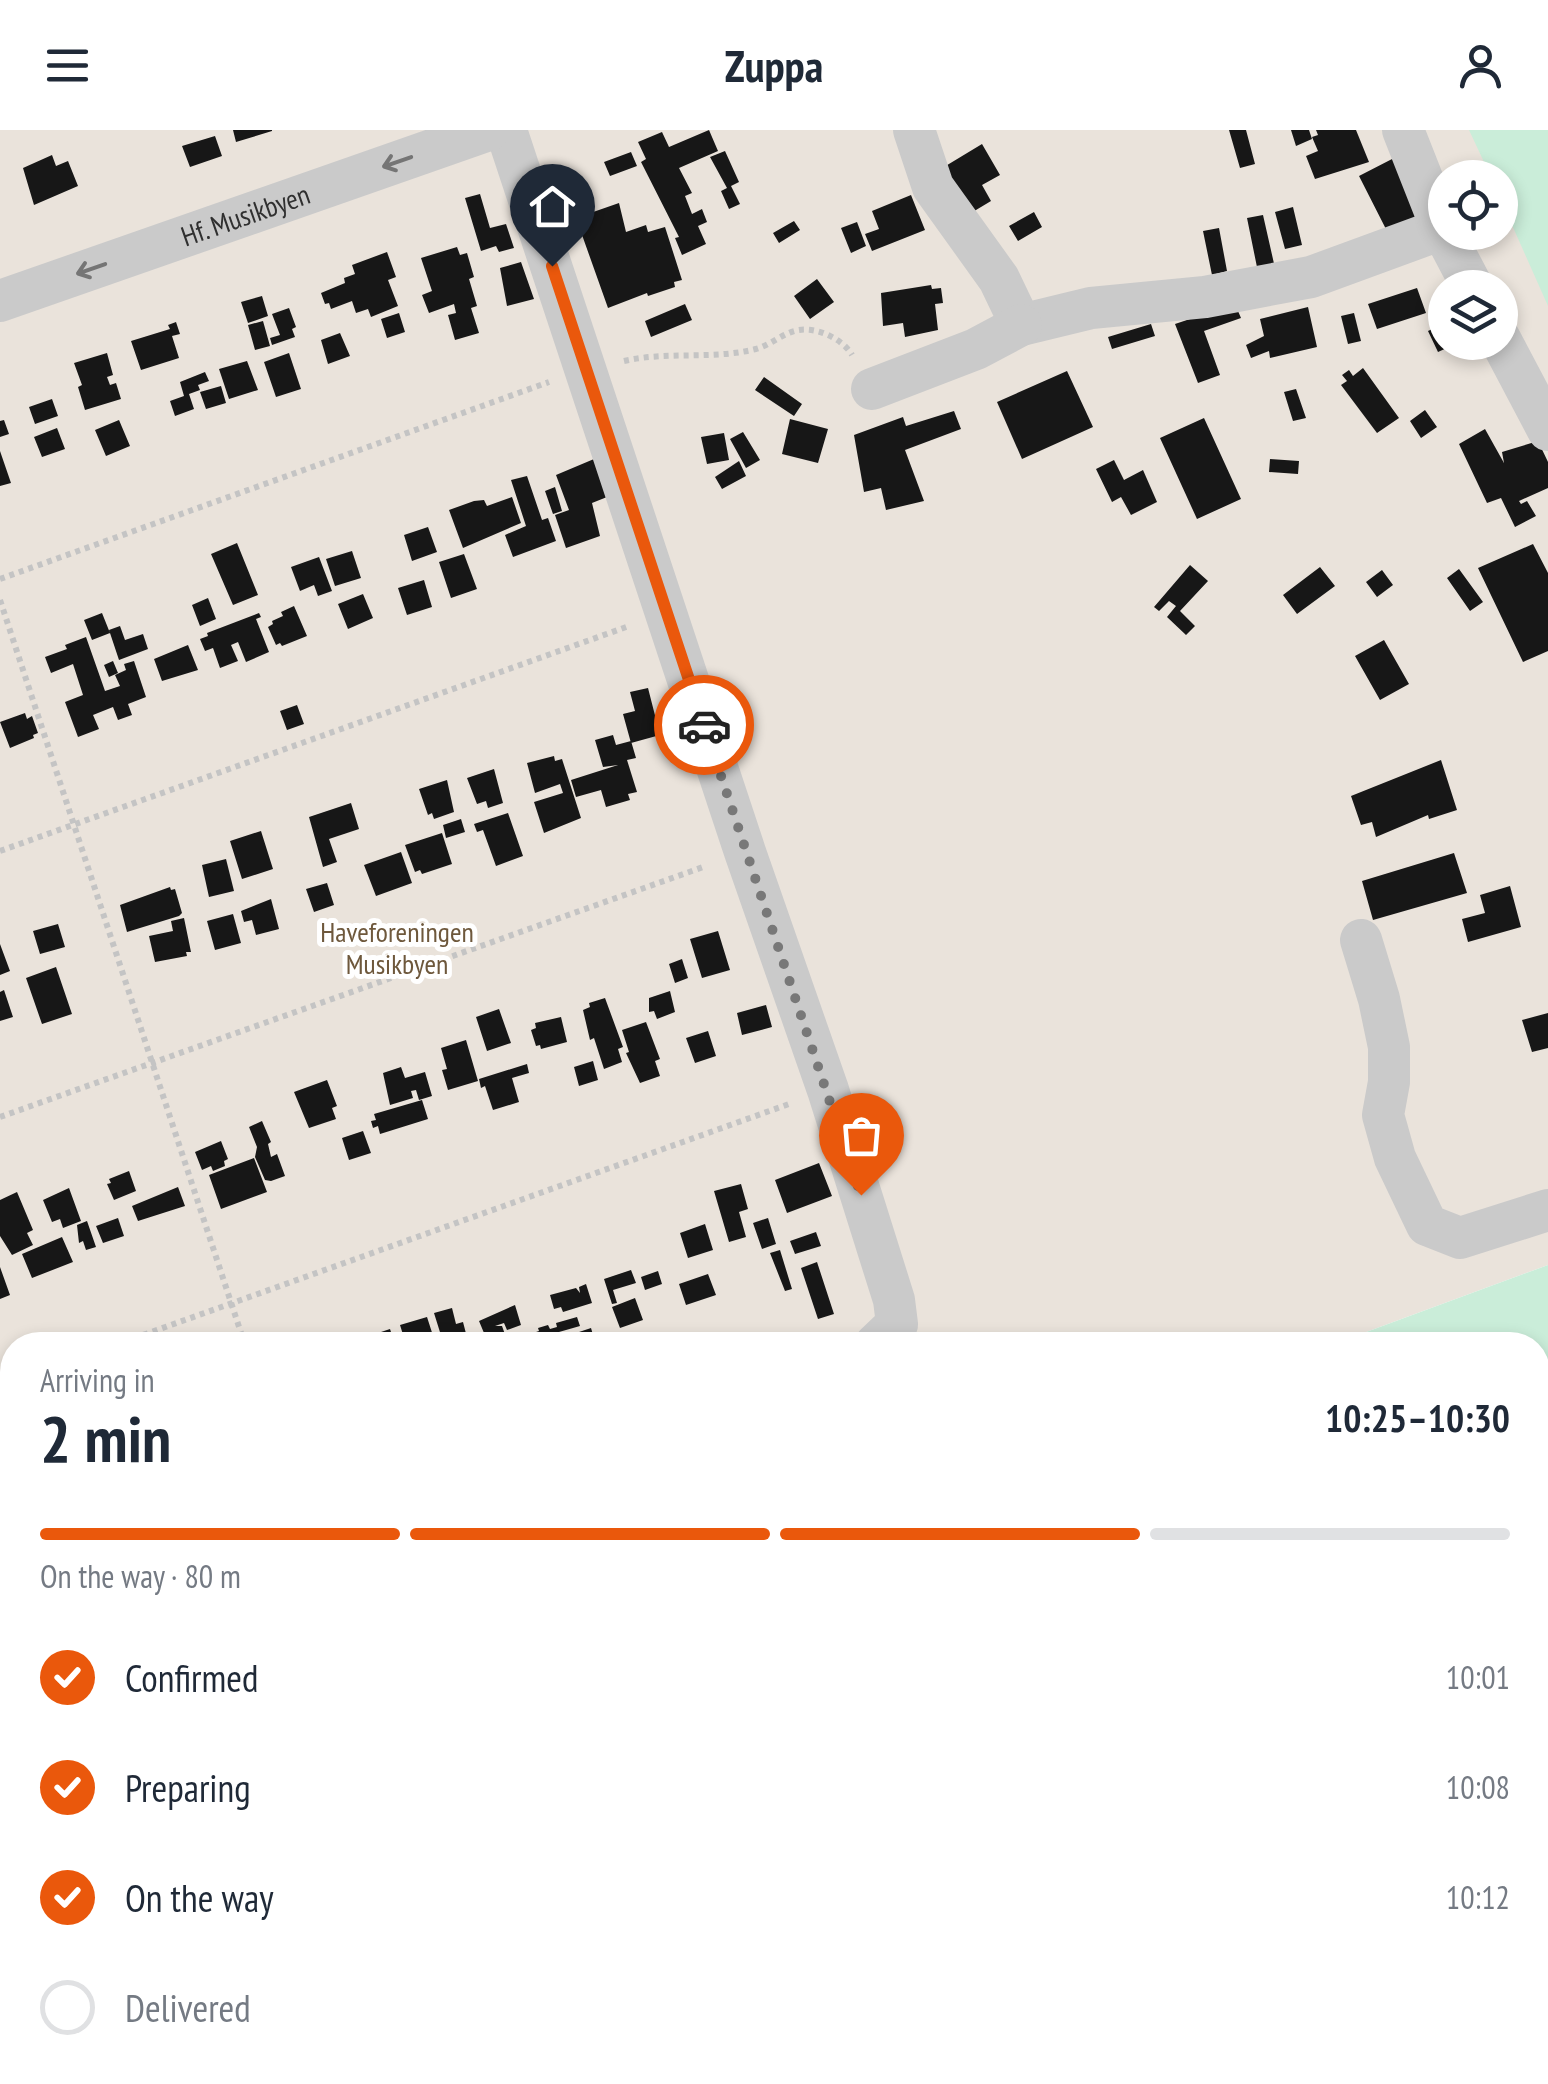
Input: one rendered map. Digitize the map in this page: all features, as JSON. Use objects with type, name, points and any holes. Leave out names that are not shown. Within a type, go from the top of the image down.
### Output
[{"type":"street","name":"Hf. Musikbyen","points":[[0,301],[490,130]]},
{"type":"street","points":[[506,130],[745,852],[828,1090],[894,1300],[898,1324],[889,1332]]},
{"type":"street","points":[[914,130],[916,146],[933,187],[999,279],[1022,325]]},
{"type":"street","points":[[1403,130],[1428,193]]},
{"type":"street","points":[[872,389],[960,356],[1022,325],[1090,308],[1205,297],[1312,277],[1428,234]]},
{"type":"street","points":[[1511,360],[1548,430]]},
{"type":"street","points":[[1361,940],[1389,1047],[1389,1082],[1383,1115],[1394,1158],[1427,1226],[1460,1238],[1548,1210]]},
{"type":"path","points":[[0,579],[586,369],[633,359],[716,356],[759,349],[797,330],[819,331],[848,347],[872,389]]},
{"type":"path","points":[[0,600],[241,1332]]},
{"type":"path","points":[[0,851],[668,612]]},
{"type":"path","points":[[0,1117],[745,852]]},
{"type":"path","points":[[151,1332],[828,1090]]},
{"type":"green space","name":"Haveforeningen Musikbyen","points":[[0,130],[1548,130],[1548,1265],[1366,1332],[0,1332]]},
{"type":"shaded area","points":[[1469,130],[1548,130],[1548,306],[1518,238],[1518,160],[1483,160]]},
{"type":"shaded area","points":[[1548,1265],[1548,1332],[1366,1332]]},
{"type":"building","points":[[233,130],[272,130],[272,131],[236,142]]},
{"type":"building","points":[[709,130],[718,151],[679,168],[692,193],[685,196],[692,214],[702,209],[707,222],[698,226],[706,244],[682,255],[675,238],[679,237],[641,162],[646,159],[638,142],[662,132],[669,147]]},
{"type":"building","points":[[1229,130],[1246,130],[1255,164],[1240,168]]},
{"type":"building","points":[[1291,130],[1309,130],[1312,139],[1296,146]]},
{"type":"building","points":[[1316,130],[1356,130],[1369,162],[1315,179],[1306,156],[1318,151],[1312,137],[1318,135]]},
{"type":"building","points":[[215,136],[222,156],[190,167],[182,146]]},
{"type":"building","points":[[982,144],[1000,175],[982,185],[991,201],[966,216],[939,170]]},
{"type":"building","points":[[725,151],[739,182],[731,186],[740,204],[729,209],[721,191],[727,188],[710,157]]},
{"type":"building","points":[[631,152],[637,166],[610,176],[604,162]]},
{"type":"building","points":[[52,155],[56,166],[68,161],[78,186],[34,205],[23,168]]},
{"type":"building","points":[[1394,158],[1426,219],[1390,237],[1359,176]]},
{"type":"building","points":[[480,194],[490,228],[506,224],[514,248],[499,252],[496,246],[481,251],[465,198]]},
{"type":"building","points":[[911,195],[925,230],[872,251],[865,234],[879,229],[872,211]]},
{"type":"building","points":[[619,203],[626,232],[646,225],[648,232],[665,227],[682,280],[674,282],[675,287],[608,308],[576,218]]},
{"type":"building","points":[[1293,207],[1302,245],[1285,249],[1275,212]]},
{"type":"building","points":[[1034,212],[1042,227],[1018,241],[1009,226]]},
{"type":"building","points":[[1263,215],[1275,268],[1258,272],[1247,218]]},
{"type":"building","points":[[794,221],[800,230],[779,243],[773,233]]},
{"type":"building","points":[[857,222],[866,246],[851,253],[841,228]]},
{"type":"building","points":[[1219,228],[1227,271],[1212,275],[1203,231]]},
{"type":"building","points":[[457,247],[460,255],[467,253],[474,277],[469,279],[477,306],[471,308],[479,333],[455,340],[448,315],[456,313],[454,304],[429,313],[422,295],[432,291],[421,258]]},
{"type":"building","points":[[387,252],[396,277],[388,280],[398,306],[371,317],[368,309],[356,313],[352,301],[331,309],[329,303],[325,304],[321,293],[355,274],[352,265]]},
{"type":"building","points":[[521,262],[534,299],[507,306],[500,268]]},
{"type":"building","points":[[817,279],[834,302],[810,319],[794,296]]},
{"type":"building","points":[[931,285],[932,289],[941,288],[943,303],[935,304],[938,330],[905,337],[903,323],[883,326],[881,293]]},
{"type":"building","points":[[1417,288],[1426,313],[1377,329],[1368,304]]},
{"type":"building","points":[[262,296],[268,316],[248,323],[241,302]]},
{"type":"building","points":[[685,304],[692,320],[651,337],[645,321]]},
{"type":"building","points":[[1235,304],[1241,318],[1204,331],[1220,375],[1198,383],[1175,324]]},
{"type":"building","points":[[1308,307],[1317,347],[1270,358],[1269,351],[1251,358],[1246,345],[1264,336],[1260,319]]},
{"type":"building","points":[[289,308],[296,327],[292,329],[295,337],[272,345],[270,338],[280,335],[272,314]]},
{"type":"building","points":[[399,313],[405,332],[387,338],[381,319]]},
{"type":"building","points":[[1354,313],[1361,341],[1348,344],[1341,316]]},
{"type":"building","points":[[263,321],[270,346],[255,350],[248,325]]},
{"type":"building","points":[[176,322],[180,334],[172,336],[179,358],[141,370],[131,341],[170,329],[168,325]]},
{"type":"building","points":[[1151,324],[1155,336],[1112,349],[1108,337]]},
{"type":"building","points":[[340,333],[350,356],[328,364],[321,340]]},
{"type":"building","points":[[107,353],[113,375],[107,377],[110,385],[116,383],[121,399],[85,410],[74,363]]},
{"type":"building","points":[[289,353],[301,389],[276,397],[264,362]]},
{"type":"building","points":[[247,361],[258,390],[229,399],[219,369]]},
{"type":"building","points":[[1363,368],[1399,418],[1377,433],[1341,385],[1347,381],[1342,375],[1349,370],[1353,376]]},
{"type":"building","points":[[1067,371],[1093,427],[1022,459],[997,402]]},
{"type":"building","points":[[205,372],[209,381],[189,394],[194,409],[175,416],[170,401],[184,396],[180,382]]},
{"type":"building","points":[[764,377],[802,404],[794,416],[755,390]]},
{"type":"building","points":[[221,386],[226,403],[206,409],[200,392]]},
{"type":"building","points":[[1296,389],[1306,418],[1293,421],[1284,392]]},
{"type":"building","points":[[52,399],[58,416],[35,424],[29,407]]},
{"type":"building","points":[[1425,410],[1437,427],[1421,438],[1410,421]]},
{"type":"building","points":[[954,411],[961,429],[905,450],[924,501],[886,510],[881,488],[864,492],[854,435],[903,417],[906,426]]},
{"type":"building","points":[[1204,418],[1241,499],[1197,519],[1160,438]]},
{"type":"building","points":[[790,419],[828,429],[818,463],[782,454]]},
{"type":"building","points":[[4,420],[9,434],[0,437],[0,421]]},
{"type":"building","points":[[119,420],[130,446],[106,456],[95,430]]},
{"type":"building","points":[[57,428],[65,449],[42,457],[34,437]]},
{"type":"building","points":[[1485,429],[1504,463],[1502,452],[1538,441],[1548,462],[1548,488],[1519,501],[1527,501],[1536,516],[1515,527],[1501,498],[1487,503],[1459,444]]},
{"type":"building","points":[[743,432],[760,460],[746,468],[730,439]]},
{"type":"building","points":[[724,433],[729,460],[707,464],[701,437]]},
{"type":"building","points":[[0,451],[11,483],[0,486]]},
{"type":"building","points":[[594,459],[607,497],[592,503],[600,536],[566,548],[555,515],[569,510],[556,475]]},
{"type":"building","points":[[1270,459],[1299,461],[1298,474],[1269,472]]},
{"type":"building","points":[[1114,460],[1124,480],[1143,470],[1157,502],[1131,515],[1121,497],[1112,502],[1096,469]]},
{"type":"building","points":[[739,461],[746,476],[722,489],[715,477]]},
{"type":"building","points":[[527,476],[542,520],[548,518],[556,541],[513,557],[505,535],[526,526],[511,480]]},
{"type":"building","points":[[555,487],[562,511],[553,514],[545,491]]},
{"type":"building","points":[[512,497],[521,523],[463,548],[449,510],[474,501],[484,500],[487,506]]},
{"type":"building","points":[[428,527],[437,552],[412,561],[404,535]]},
{"type":"building","points":[[237,543],[258,595],[233,605],[211,554]]},
{"type":"building","points":[[1533,544],[1548,573],[1548,651],[1523,662],[1478,568]]},
{"type":"building","points":[[352,551],[361,578],[335,586],[326,559]]},
{"type":"building","points":[[464,554],[477,589],[451,598],[439,562]]},
{"type":"building","points":[[319,557],[332,591],[318,596],[314,585],[300,591],[291,567]]},
{"type":"building","points":[[1190,565],[1208,581],[1180,611],[1195,626],[1186,635],[1167,617],[1176,606],[1169,601],[1159,611],[1154,607]]},
{"type":"building","points":[[1320,567],[1335,586],[1297,614],[1283,595]]},
{"type":"building","points":[[1459,569],[1483,602],[1470,611],[1447,578]]},
{"type":"building","points":[[1382,570],[1393,585],[1377,597],[1366,582]]},
{"type":"building","points":[[424,580],[432,607],[407,615],[398,588]]},
{"type":"building","points":[[363,594],[373,618],[348,629],[338,604]]},
{"type":"building","points":[[208,598],[216,619],[200,626],[192,605]]},
{"type":"building","points":[[294,606],[307,636],[276,645],[268,627],[283,616],[281,612]]},
{"type":"building","points":[[102,613],[110,633],[92,640],[84,620]]},
{"type":"building","points":[[259,613],[261,617],[256,619],[269,652],[246,662],[238,642],[231,645],[238,661],[220,668],[213,648],[205,651],[200,639]]},
{"type":"building","points":[[120,626],[125,640],[143,634],[148,649],[119,660],[109,630]]},
{"type":"building","points":[[86,637],[105,691],[120,686],[115,675],[126,670],[124,664],[134,661],[146,697],[128,704],[132,715],[118,720],[113,707],[93,715],[99,729],[78,737],[65,702],[83,695],[73,664],[51,673],[45,657]]},
{"type":"building","points":[[1384,640],[1409,684],[1380,700],[1355,656]]},
{"type":"building","points":[[188,645],[198,670],[162,681],[154,659]]},
{"type":"building","points":[[113,661],[118,673],[109,677],[104,665]]},
{"type":"building","points":[[648,688],[660,735],[631,743],[623,714],[635,711],[630,692]]},
{"type":"building","points":[[297,705],[304,724],[287,730],[280,711]]},
{"type":"building","points":[[25,713],[27,719],[32,716],[38,733],[10,748],[0,722]]},
{"type":"building","points":[[613,735],[616,745],[631,741],[636,758],[627,760],[637,792],[628,794],[630,800],[606,807],[601,790],[576,797],[571,780],[618,765],[603,767],[595,740]]},
{"type":"building","points":[[554,756],[555,761],[562,759],[581,818],[544,833],[534,802],[563,793],[560,784],[535,793],[527,763]]},
{"type":"building","points":[[1441,760],[1457,810],[1429,819],[1428,815],[1376,837],[1372,822],[1361,825],[1351,796]]},
{"type":"building","points":[[494,769],[503,803],[488,808],[486,801],[477,804],[467,778]]},
{"type":"building","points":[[447,780],[454,812],[434,819],[432,813],[428,815],[419,789]]},
{"type":"building","points":[[351,803],[359,829],[329,839],[337,862],[323,867],[309,817]]},
{"type":"building","points":[[508,813],[523,856],[496,866],[483,830],[477,832],[474,824]]},
{"type":"building","points":[[461,819],[465,832],[446,838],[443,825]]},
{"type":"building","points":[[261,831],[273,869],[242,879],[230,841]]},
{"type":"building","points":[[442,833],[452,864],[422,874],[420,870],[415,872],[405,845]]},
{"type":"building","points":[[401,852],[412,883],[376,896],[364,865]]},
{"type":"building","points":[[1454,853],[1467,893],[1373,920],[1362,881]]},
{"type":"building","points":[[226,859],[234,891],[209,897],[202,865]]},
{"type":"building","points":[[327,883],[334,905],[314,912],[306,889]]},
{"type":"building","points":[[1510,886],[1521,927],[1468,942],[1462,919],[1485,913],[1480,895]]},
{"type":"building","points":[[170,887],[175,889],[182,913],[127,932],[120,905]]},
{"type":"building","points":[[271,899],[279,929],[256,935],[252,920],[244,922],[241,911]]},
{"type":"building","points":[[233,914],[241,943],[215,950],[207,921]]},
{"type":"building","points":[[184,918],[191,952],[155,962],[149,936],[173,931],[171,921]]},
{"type":"building","points":[[58,924],[65,947],[40,954],[33,931]]},
{"type":"building","points":[[718,931],[730,970],[702,978],[690,939]]},
{"type":"building","points":[[0,944],[10,971],[0,975]]},
{"type":"building","points":[[682,959],[688,978],[675,983],[669,964]]},
{"type":"building","points":[[56,967],[72,1014],[42,1024],[26,978]]},
{"type":"building","points":[[4,990],[13,1017],[0,1021],[0,992]]},
{"type":"building","points":[[670,991],[675,1012],[657,1019],[654,1011],[649,1012],[649,998]]},
{"type":"building","points":[[605,998],[623,1047],[618,1049],[622,1062],[604,1069],[594,1038],[590,1040],[583,1010],[590,1007],[589,1003]]},
{"type":"building","points":[[766,1005],[772,1027],[742,1035],[737,1013]]},
{"type":"building","points":[[499,1009],[511,1043],[487,1051],[476,1017]]},
{"type":"building","points":[[1548,1013],[1548,1048],[1532,1052],[1522,1020]]},
{"type":"building","points":[[561,1017],[567,1042],[541,1049],[536,1046],[531,1030],[536,1028],[535,1023]]},
{"type":"building","points":[[646,1022],[660,1059],[655,1061],[660,1076],[640,1083],[626,1053],[629,1052],[622,1030]]},
{"type":"building","points":[[708,1031],[716,1056],[695,1063],[686,1038]]},
{"type":"building","points":[[466,1040],[478,1081],[448,1090],[441,1048]]},
{"type":"building","points":[[593,1061],[598,1080],[579,1086],[574,1067]]},
{"type":"building","points":[[527,1064],[529,1073],[512,1078],[519,1102],[493,1110],[479,1079]]},
{"type":"building","points":[[401,1067],[405,1078],[425,1072],[432,1096],[419,1100],[416,1090],[411,1091],[413,1098],[390,1105],[383,1073]]},
{"type":"building","points":[[327,1080],[337,1106],[332,1108],[336,1119],[309,1128],[294,1092]]},
{"type":"building","points":[[422,1100],[428,1119],[380,1134],[378,1126],[373,1128],[374,1114]]},
{"type":"building","points":[[262,1121],[271,1142],[271,1157],[277,1154],[285,1176],[271,1181],[265,1180],[255,1157],[257,1147],[249,1127]]},
{"type":"building","points":[[363,1131],[371,1153],[349,1160],[342,1138]]},
{"type":"building","points":[[221,1141],[228,1159],[225,1166],[202,1170],[195,1152]]},
{"type":"building","points":[[254,1158],[267,1192],[221,1209],[209,1175]]},
{"type":"building","points":[[819,1163],[832,1196],[787,1213],[775,1180]]},
{"type":"building","points":[[129,1171],[136,1191],[114,1200],[107,1184],[111,1183],[109,1179]]},
{"type":"building","points":[[741,1184],[748,1209],[739,1212],[746,1237],[729,1242],[714,1191]]},
{"type":"building","points":[[178,1187],[185,1206],[138,1221],[132,1206]]},
{"type":"building","points":[[69,1188],[81,1221],[63,1228],[60,1219],[52,1222],[43,1200]]},
{"type":"building","points":[[17,1192],[33,1230],[27,1233],[33,1245],[12,1255],[0,1236],[0,1200]]},
{"type":"building","points":[[118,1218],[124,1236],[103,1243],[96,1226]]},
{"type":"building","points":[[768,1218],[776,1244],[762,1249],[753,1223]]},
{"type":"building","points":[[87,1221],[96,1247],[86,1250],[83,1241],[79,1243],[77,1225]]},
{"type":"building","points":[[705,1224],[713,1250],[688,1258],[680,1233]]},
{"type":"building","points":[[816,1232],[821,1246],[795,1254],[790,1241]]},
{"type":"building","points":[[62,1237],[73,1262],[32,1278],[22,1254]]},
{"type":"building","points":[[780,1250],[792,1289],[785,1291],[770,1253]]},
{"type":"building","points":[[817,1262],[834,1314],[818,1319],[801,1268]]},
{"type":"building","points":[[0,1267],[10,1295],[0,1299]]},
{"type":"building","points":[[631,1270],[636,1283],[613,1290],[617,1303],[612,1304],[604,1279]]},
{"type":"building","points":[[658,1271],[662,1284],[645,1290],[641,1277]]},
{"type":"building","points":[[708,1274],[716,1295],[686,1305],[679,1284]]},
{"type":"building","points":[[586,1284],[592,1303],[563,1312],[561,1307],[554,1309],[550,1295],[576,1288],[580,1293],[579,1287]]},
{"type":"building","points":[[635,1298],[643,1320],[620,1328],[612,1307]]},
{"type":"building","points":[[515,1305],[521,1325],[507,1330],[504,1323],[495,1326],[502,1326],[504,1332],[484,1332],[479,1321]]},
{"type":"building","points":[[452,1308],[456,1324],[463,1322],[466,1332],[440,1332],[434,1313]]},
{"type":"building","points":[[427,1317],[432,1332],[402,1332],[400,1325]]},
{"type":"building","points":[[577,1317],[580,1326],[559,1332],[536,1332],[548,1325],[550,1329],[557,1327],[556,1323]]},
{"type":"way so far","points":[[704,725],[861,1195]]},
{"type":"route","points":[[552,266],[704,725]]}]
